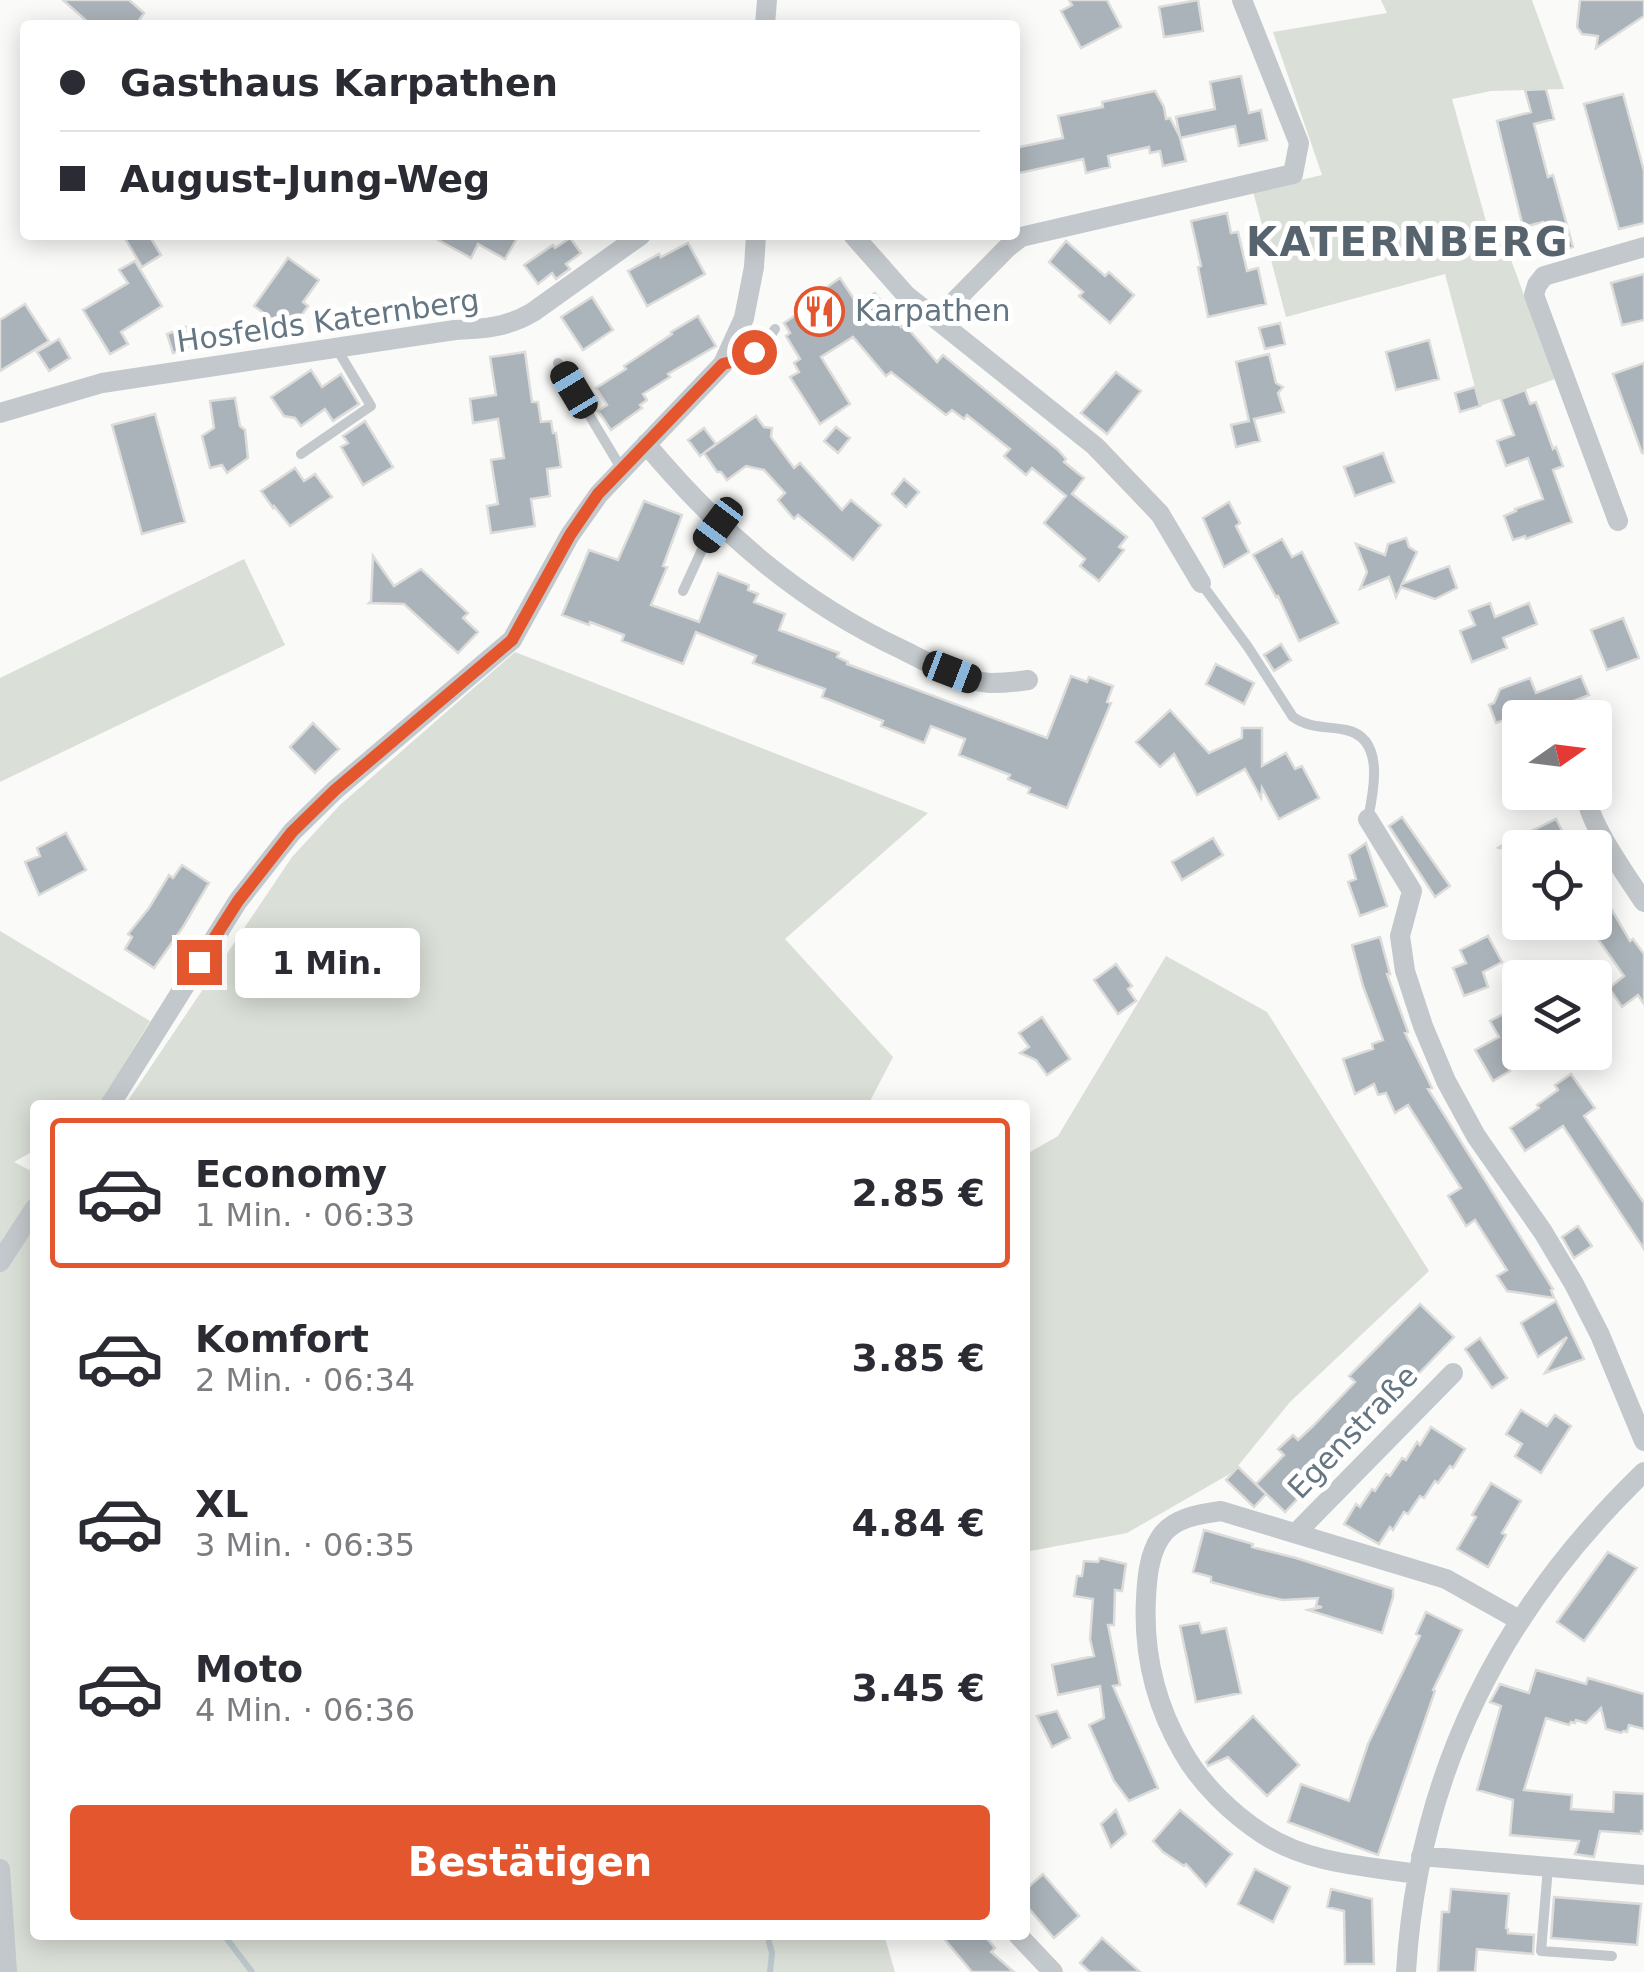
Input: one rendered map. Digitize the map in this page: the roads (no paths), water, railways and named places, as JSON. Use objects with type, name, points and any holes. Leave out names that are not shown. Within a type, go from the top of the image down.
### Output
[{"type":"street","points":[[1020,237],[1294,174],[1298,143],[1242,0]]},
{"type":"street","name":"Hosfelds Katernberg","points":[[0,413],[102,384],[517,322],[634,240]]},
{"type":"street","points":[[113,1100],[262,868],[335,790],[512,640],[570,535],[598,494],[723,364],[744,318],[756,240]]},
{"type":"street","points":[[857,240],[906,295],[1095,446],[1160,514],[1201,582]]},
{"type":"street","points":[[938,318],[1016,240]]},
{"type":"street","points":[[1618,521],[1534,295],[1544,276],[1644,247]]},
{"type":"street","points":[[646,444],[718,525],[812,600],[880,640],[976,681],[1028,680]]},
{"type":"street","points":[[1590,810],[1644,902]]},
{"type":"street","points":[[1368,819],[1412,891],[1400,936],[1405,971],[1446,1081],[1476,1136],[1574,1284],[1644,1440]]},
{"type":"street","points":[[0,1262],[30,1216]]},
{"type":"street","name":"Egenstraße","points":[[1296,1533],[1453,1373]]},
{"type":"street","points":[[1406,1972],[1419,1865],[1438,1790],[1488,1674],[1519,1620],[1565,1557],[1644,1472]]},
{"type":"street","name":"Egenstraße","points":[[1519,1620],[1446,1579],[1220,1511],[1177,1522],[1160,1536],[1147,1581],[1147,1651],[1155,1690],[1168,1724],[1205,1783],[1264,1834],[1300,1853],[1334,1862],[1548,1867],[1644,1875]]},
{"type":"street","points":[[0,1869],[8,1972]]},
{"type":"street","points":[[1023,1940],[1054,1972]]},
{"type":"lane","points":[[723,364],[754,352],[776,329]]},
{"type":"lane","points":[[301,454],[371,406],[336,348]]},
{"type":"lane","points":[[558,363],[621,468]]},
{"type":"lane","points":[[683,591],[718,525]]},
{"type":"lane","points":[[1201,582],[1293,717],[1302,724],[1358,734],[1370,745],[1373,796],[1368,819]]},
{"type":"lane","points":[[1548,1867],[1541,1951],[1612,1956]]},
{"type":"waterway","points":[[228,1940],[252,1972]]},
{"type":"waterway","points":[[768,1940],[770,1972]]},
{"type":"place","name":"Karpathen","points":[[820,311]]},
{"type":"district","name":"KATERNBERG","points":[[1408,242]]}]
